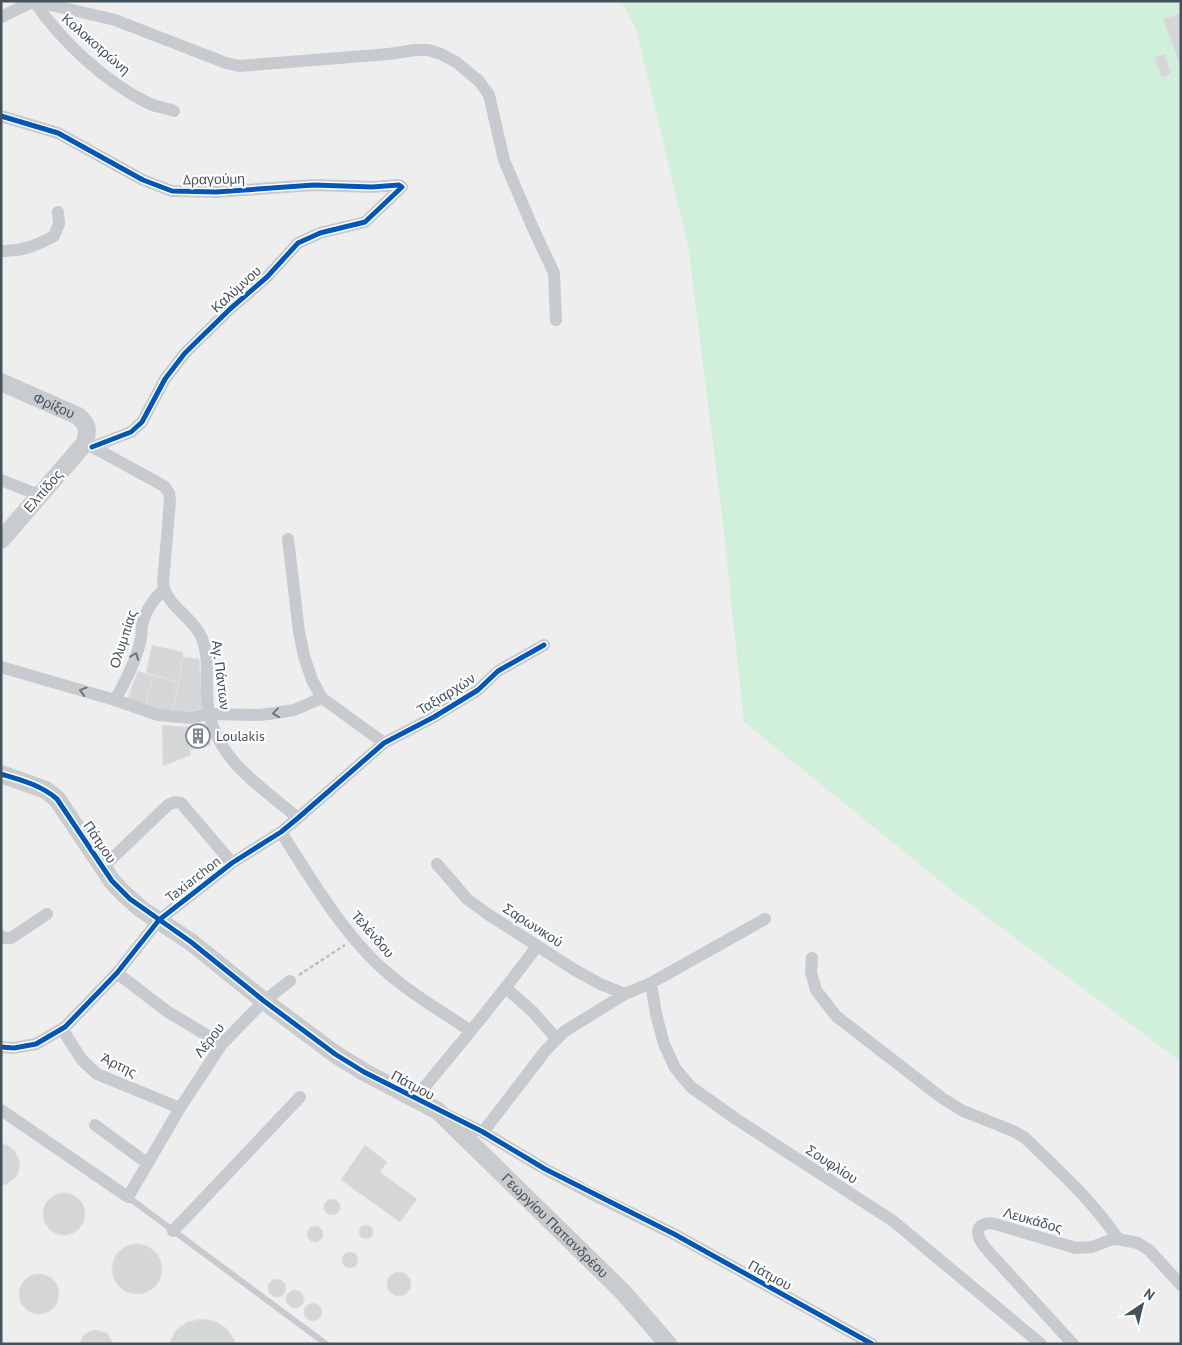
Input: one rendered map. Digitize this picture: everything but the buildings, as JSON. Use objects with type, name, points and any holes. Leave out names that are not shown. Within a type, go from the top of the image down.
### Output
[{"type":"street","points":[[1,17],[34,1],[115,20],[226,63],[239,66],[389,54],[415,50],[428,50],[456,62],[479,81],[489,95],[504,160],[554,273],[556,320]]},
{"type":"street","name":"Κολοκοτρώνη","points":[[34,1],[51,26],[92,65],[131,94],[150,104],[174,111]]},
{"type":"street","name":"Δραγούμη","points":[[1,116],[43,127],[66,136],[143,180],[172,191],[208,192],[314,185],[360,187],[383,185]]},
{"type":"street","name":"Καλύμνου","points":[[89,445],[131,432],[142,422],[165,379],[185,353],[230,309],[267,277],[298,243],[320,233],[365,222],[402,187],[399,185],[383,185]]},
{"type":"street","points":[[1,251],[30,248],[54,236],[59,224],[58,212]]},
{"type":"street","name":"Φρίξου","points":[[1,382],[78,416],[85,422],[88,430],[89,445]]},
{"type":"street","points":[[89,445],[164,486],[169,493],[164,589]]},
{"type":"street","name":"Ελπίδος","points":[[1,540],[39,494],[89,445]]},
{"type":"street","points":[[1,480],[39,494]]},
{"type":"street","points":[[288,539],[295,605],[301,640],[312,680],[322,698],[384,743]]},
{"type":"street","name":"Ολυμπίας","points":[[115,700],[125,682],[142,638],[142,624],[148,610],[155,598],[164,589]]},
{"type":"street","name":"Αγ. Πάντων","points":[[164,589],[168,598],[197,628],[205,646],[209,714],[220,742],[235,764],[298,818]]},
{"type":"street","name":"Ταξιαρχών","points":[[384,743],[434,717],[478,690],[498,671],[544,645]]},
{"type":"street","points":[[1,667],[115,700],[158,715],[190,718],[209,714],[260,715],[294,710],[322,698]]},
{"type":"street","name":"Taxiarchon","points":[[1,1047],[14,1048],[36,1044],[62,1029],[118,973],[159,920],[232,863],[281,832],[384,743]]},
{"type":"street","name":"Πάτμου","points":[[1,774],[46,790],[57,799],[121,891],[141,909],[191,942],[264,1001],[335,1054],[415,1099],[483,1132],[545,1169],[674,1234],[872,1344]]},
{"type":"street","points":[[103,867],[168,805],[175,802],[182,803],[232,863]]},
{"type":"street","name":"Τελένδου","points":[[281,832],[315,885],[354,938],[390,975],[469,1030]]},
{"type":"street","name":"Σαρωνικού","points":[[437,864],[468,899],[489,915],[575,970],[600,984],[625,994]]},
{"type":"street","points":[[1,936],[11,938],[47,914]]},
{"type":"street","points":[[483,1132],[556,1038],[565,1031],[625,994],[652,983],[765,918]]},
{"type":"street","points":[[415,1099],[469,1030],[506,988],[537,946]]},
{"type":"street","points":[[812,958],[811,972],[816,990],[836,1016],[963,1112],[1013,1131],[1024,1138],[1094,1208],[1118,1239],[1138,1242],[1149,1250],[1181,1285]]},
{"type":"street","points":[[118,973],[168,1012],[222,1044]]},
{"type":"street","name":"Λέρου","points":[[128,1197],[180,1108],[222,1044],[264,1001],[290,981]]},
{"type":"street","name":"Σουφλίου","points":[[652,983],[656,1014],[664,1044],[675,1068],[691,1087],[893,1222],[1040,1344]]},
{"type":"street","points":[[506,988],[556,1038]]},
{"type":"street","name":"Άρτης","points":[[62,1029],[82,1060],[97,1074],[180,1108]]},
{"type":"street","points":[[173,1231],[300,1098]]},
{"type":"street","points":[[1,1110],[128,1197]]},
{"type":"street","name":"Γεωργίου Παπανδρέου","points":[[438,1110],[617,1286],[668,1344]]},
{"type":"street","points":[[95,1125],[147,1163]]},
{"type":"street","name":"Λευκάδος","points":[[1072,1343],[989,1252],[979,1237],[980,1228],[988,1223],[1076,1248],[1092,1248],[1110,1240],[1118,1239]]},
{"type":"lane","points":[[128,1197],[326,1344]]},
{"type":"path","points":[[290,981],[354,938]]},
{"type":"green space","points":[[621,1],[1181,1],[1181,1062],[955,893],[744,722],[721,507],[688,246],[636,29]]},
{"type":"cycle path","points":[[1,116],[58,133],[143,180],[172,191],[216,192],[314,185],[372,187],[399,185],[402,187],[365,222],[320,233],[298,243],[267,277],[230,309],[185,353],[165,379],[142,422],[131,432],[92,447]]},
{"type":"cycle path","points":[[1,1047],[14,1048],[36,1044],[65,1027],[117,973],[159,920],[232,863],[281,832],[384,743],[434,717],[478,690],[498,671],[544,645]]},
{"type":"cycle path","points":[[1,774],[38,787],[57,799],[112,881],[130,899],[191,942],[264,1001],[335,1054],[364,1072],[483,1132],[545,1169],[674,1234],[872,1344]]},
{"type":"place","name":"Loulakis","points":[[198,736]]}]
